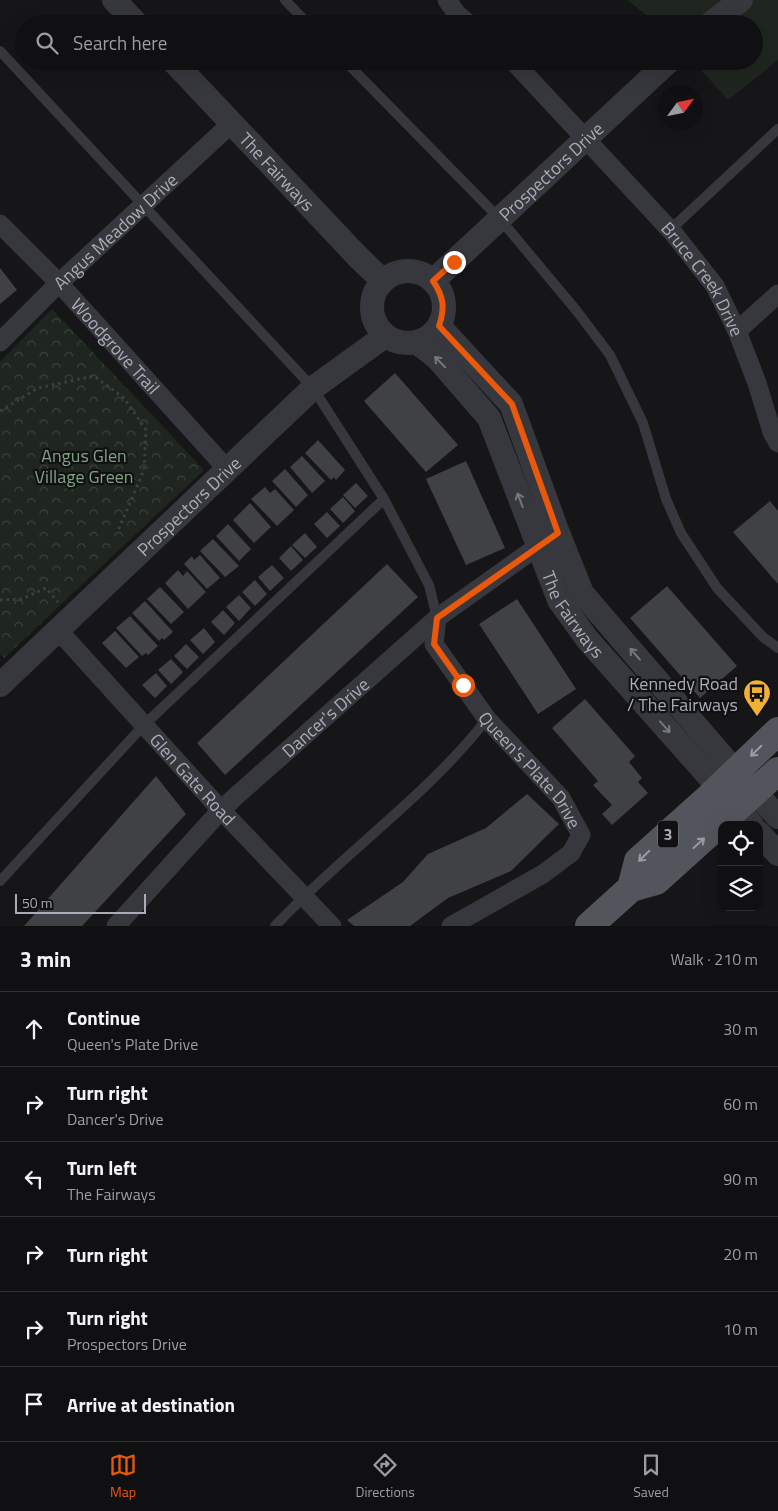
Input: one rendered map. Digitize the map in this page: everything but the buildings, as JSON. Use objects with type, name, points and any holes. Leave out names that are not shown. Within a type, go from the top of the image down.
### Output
[{"type":"main road","name":"3","points":[[631,888],[638,861],[778,731]]},
{"type":"main road","name":"3","points":[[589,926],[631,888],[656,881],[748,808],[778,771]]},
{"type":"street","points":[[114,0],[128,15]]},
{"type":"street","points":[[447,0],[459,15]]},
{"type":"street","points":[[722,15],[741,0]]},
{"type":"street","name":"The Fairways","points":[[181,70],[383,281]]},
{"type":"street","name":"Bruce Creek Drive","points":[[522,70],[587,138],[669,231],[674,234],[715,286],[737,331],[757,383],[772,432],[778,443]]},
{"type":"street","name":"Prospectors Drive","points":[[433,281],[659,70]]},
{"type":"street","name":"Angus Meadow Drive","points":[[0,342],[59,283],[232,123]]},
{"type":"street","name":"Woodgrove Trail","points":[[0,224],[59,283],[227,469]]},
{"type":"street","points":[[406,271],[416,272],[433,281],[442,295],[444,311],[439,326],[429,337],[418,343],[395,342],[385,336],[375,323],[371,306],[376,290],[383,281],[396,272],[406,271]]},
{"type":"street","points":[[737,331],[778,294]]},
{"type":"street","name":"The Fairways","points":[[439,326],[512,404],[558,533],[582,593],[726,780]]},
{"type":"street","name":"Prospectors Drive","points":[[0,684],[313,388],[385,336]]},
{"type":"street","name":"The Fairways","points":[[418,343],[436,358],[489,418],[559,600],[586,639],[726,780]]},
{"type":"street","name":"Dancer's Drive","points":[[116,926],[221,810],[437,618],[558,533]]},
{"type":"street","name":"Queen's Plate Drive","points":[[437,618],[434,644],[487,719],[561,798],[581,835],[571,853],[543,874],[451,926]]},
{"type":"street","name":"Glen Gate Road","points":[[58,630],[221,810],[332,926]]},
{"type":"street","points":[[726,780],[748,808],[778,818]]},
{"type":"street","points":[[763,837],[778,854]]},
{"type":"lane","points":[[285,0],[299,15]]},
{"type":"lane","points":[[0,52],[15,68]]},
{"type":"lane","points":[[17,70],[313,388],[384,499],[429,585],[437,618]]},
{"type":"lane","points":[[354,70],[500,219],[610,354],[643,423],[666,499],[681,533],[717,588],[764,637],[778,648]]},
{"type":"lane","points":[[669,231],[778,129]]},
{"type":"lane","points":[[0,881],[144,726],[384,499]]},
{"type":"lane","points":[[275,926],[303,896],[463,750],[487,719]]},
{"type":"path","points":[[0,411],[38,388],[94,376],[124,398],[146,430],[144,470],[117,533]]},
{"type":"path","points":[[0,600],[22,599],[46,588],[61,606]]},
{"type":"green space","points":[[627,0],[778,0],[778,60],[728,100],[701,70],[763,70],[763,15],[646,15]]},
{"type":"green space","name":"Angus Glen Village Green","points":[[52,309],[204,470],[4,658],[0,654],[0,362]]},
{"type":"place","name":"Kennedy Road / The Fairways","points":[[757,717]]},
{"type":"route","points":[[454,262],[433,281],[442,295],[444,311],[439,326],[512,404],[558,533],[437,618],[434,644],[463,685]]}]
